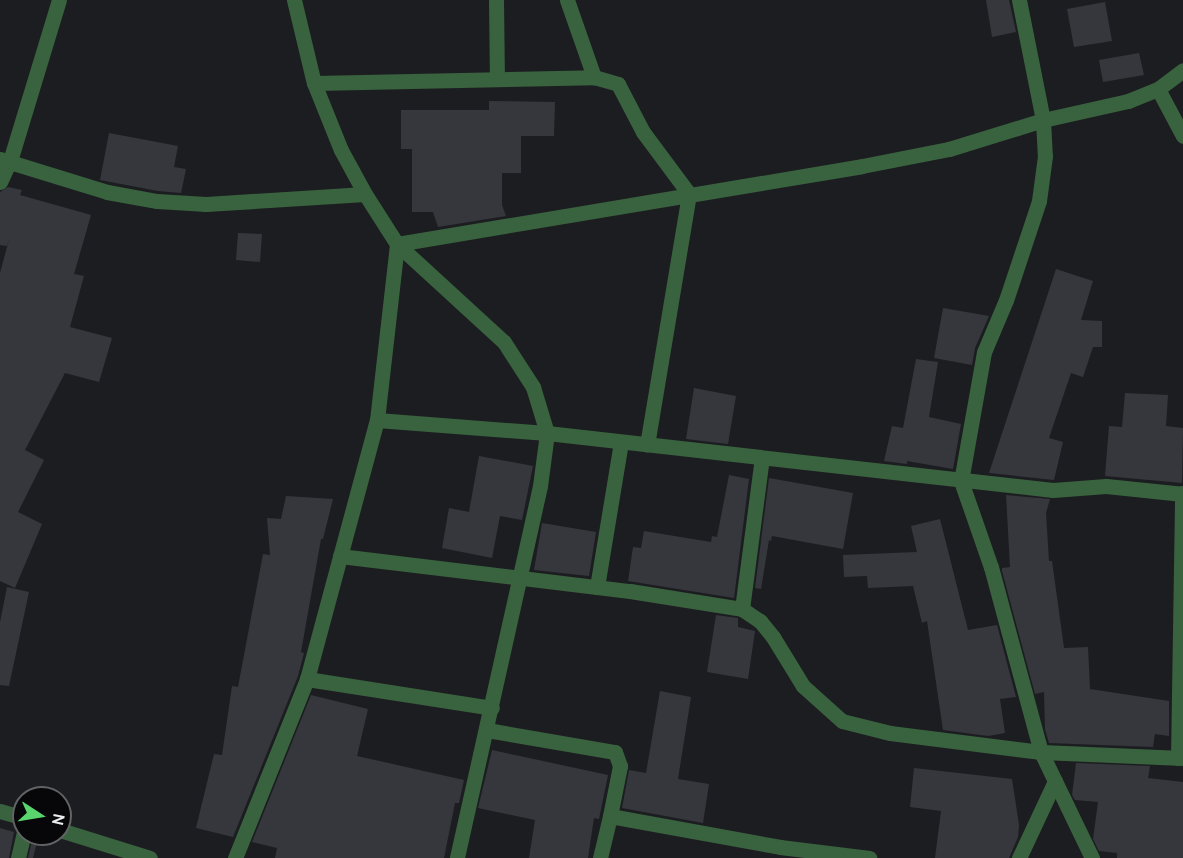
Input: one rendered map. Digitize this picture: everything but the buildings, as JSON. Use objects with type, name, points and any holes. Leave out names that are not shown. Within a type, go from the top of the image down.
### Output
[{"type":"street","points":[[0,182],[5,160],[59,0]]},
{"type":"street","points":[[294,0],[314,83],[341,150],[365,194],[397,244],[504,342],[533,387],[547,433],[545,459],[520,578],[457,858]]},
{"type":"street","points":[[496,0],[497,79]]},
{"type":"street","points":[[567,0],[594,77]]},
{"type":"street","points":[[1018,0],[1042,120],[1045,156],[1039,201],[1006,300],[984,352],[961,481],[991,567],[1041,752],[1092,858]]},
{"type":"street","points":[[397,244],[862,166],[949,148],[1042,120],[1128,101],[1158,89],[1183,70]]},
{"type":"street","points":[[314,83],[594,77],[612,81],[622,88],[643,132],[689,194],[647,444]]},
{"type":"street","points":[[1158,89],[1183,136]]},
{"type":"street","points":[[5,160],[106,192],[157,201],[206,204],[365,194]]},
{"type":"street","points":[[236,858],[308,679],[376,420],[397,244]]},
{"type":"street","points":[[340,556],[597,587],[742,609],[760,621],[773,637],[803,686],[842,721],[890,733],[1041,752],[1181,758],[1182,494],[1106,486],[1053,490],[547,433],[376,420]]},
{"type":"street","points":[[597,587],[621,442]]},
{"type":"street","points":[[742,609],[762,458]]},
{"type":"street","points":[[308,679],[492,708]]},
{"type":"street","points":[[487,730],[615,753],[620,765],[600,858]]},
{"type":"street","points":[[1019,858],[1055,781]]},
{"type":"street","points":[[610,816],[779,853],[869,858]]},
{"type":"street","points":[[72,834],[150,858]]}]
